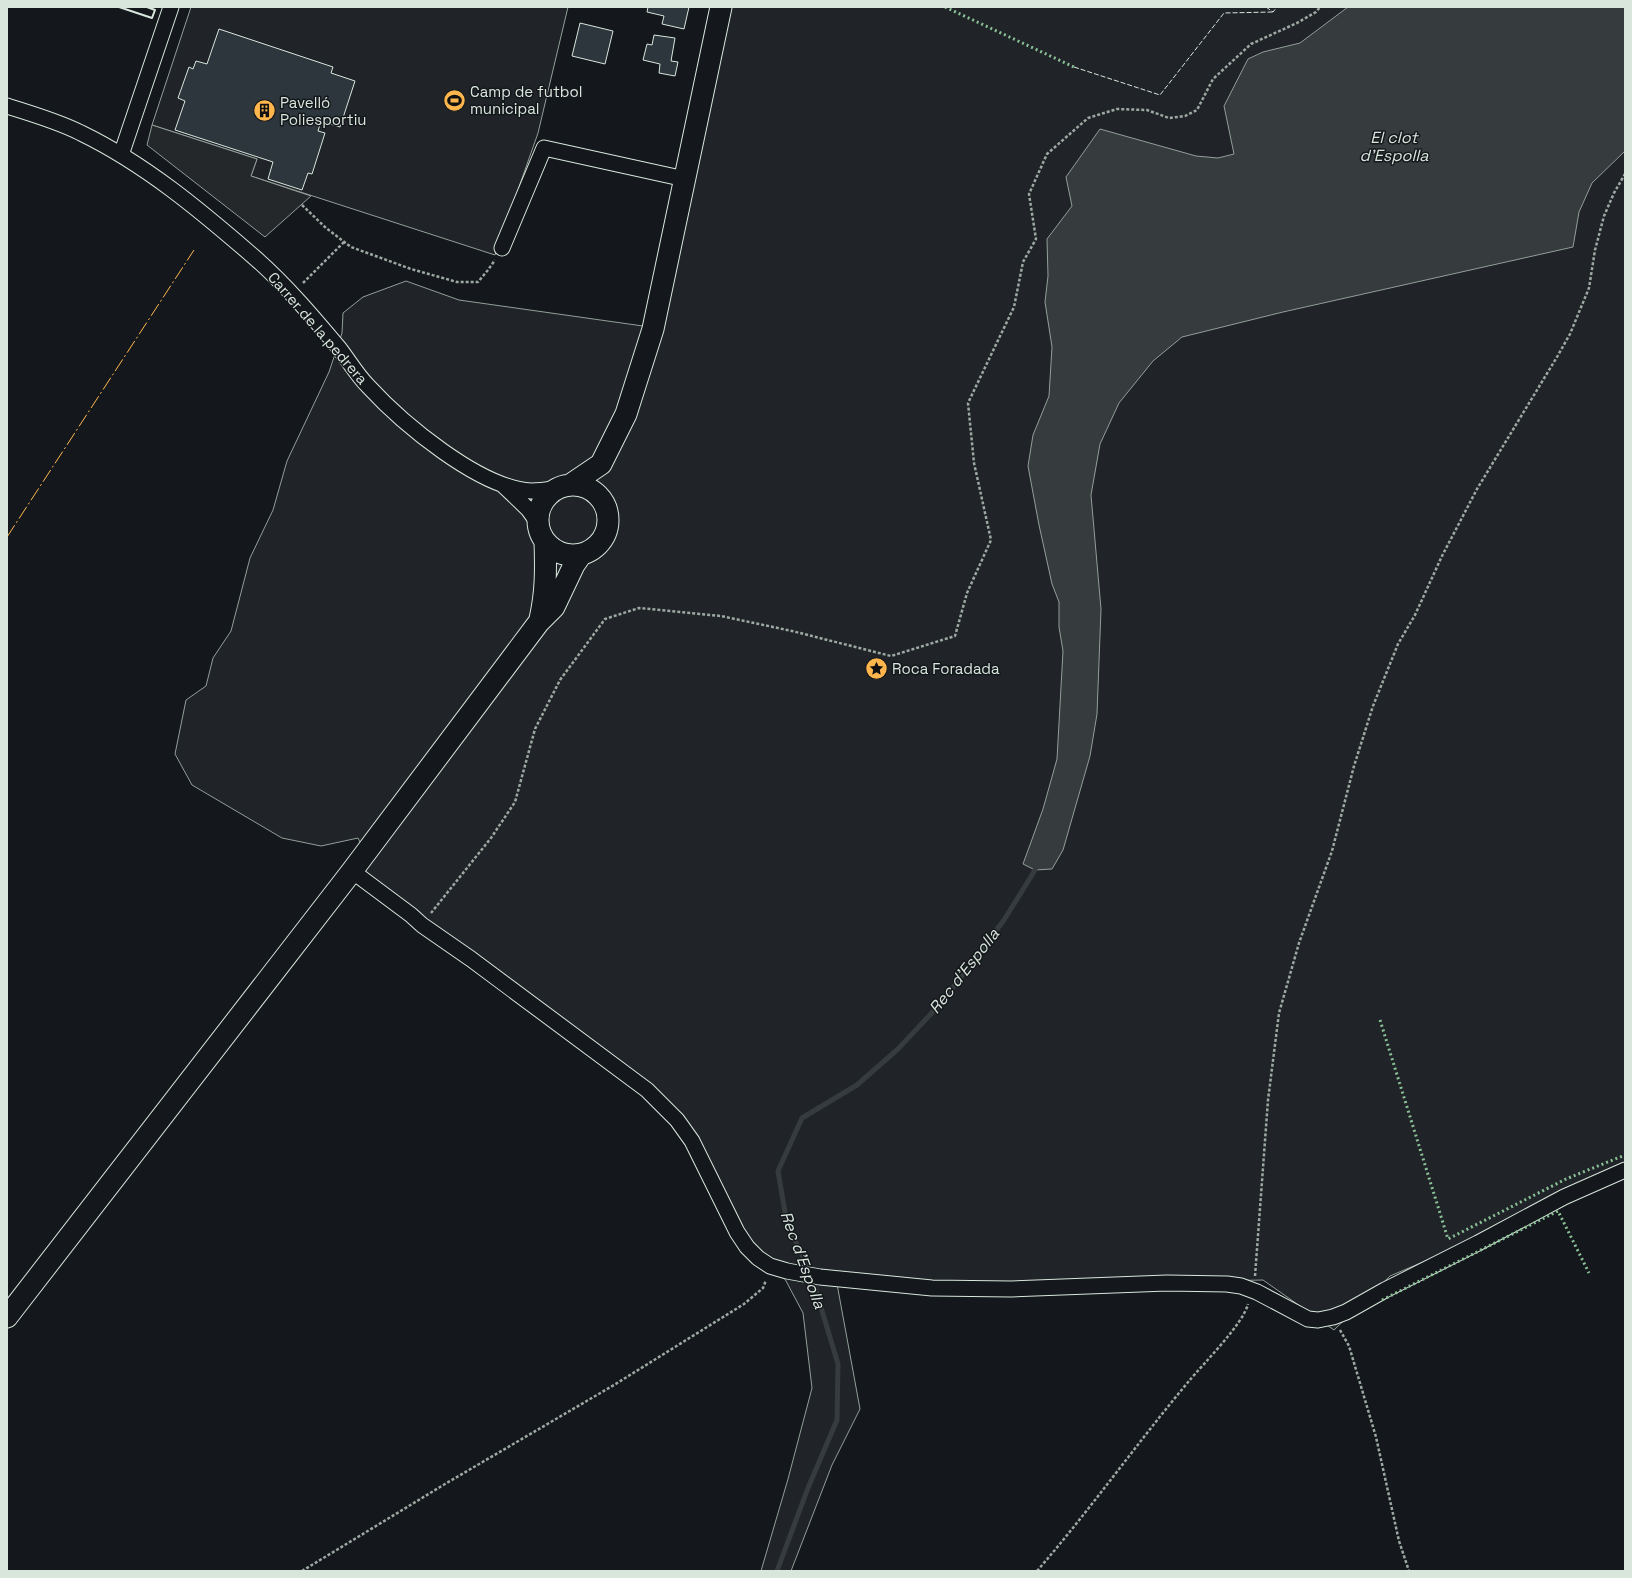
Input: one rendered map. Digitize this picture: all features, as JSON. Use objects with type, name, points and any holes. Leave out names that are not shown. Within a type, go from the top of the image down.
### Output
[{"type":"main road","points":[[601,464],[563,487],[549,493],[541,504],[538,523],[540,533],[545,542],[561,554],[581,555],[587,553],[598,545],[606,534],[609,522],[604,503],[601,464],[626,414],[653,329],[721,7]]},
{"type":"main road","points":[[563,487],[577,485],[590,489],[600,497],[604,503]]},
{"type":"main road","points":[[539,622],[544,598],[546,567],[545,542]]},
{"type":"main road","points":[[7,1317],[352,870],[539,622],[554,607],[574,565],[581,555]]},
{"type":"street","points":[[121,155],[171,7]]},
{"type":"street","name":"Carrer de la pedrera","points":[[7,106],[80,132],[121,155],[184,198],[256,258],[334,343],[368,386],[423,437],[452,458],[478,473],[503,484],[530,491],[563,487]]},
{"type":"street","points":[[502,248],[544,148],[685,179]]},
{"type":"street","name":"Carrer de la pedrera","points":[[503,484],[528,509],[538,523]]},
{"type":"street","points":[[352,870],[422,925],[471,958],[647,1090],[663,1105],[677,1120],[692,1141],[737,1232],[747,1247],[758,1258],[770,1266],[820,1276],[932,1288],[1011,1289],[1202,1283],[1227,1284],[1252,1290],[1308,1319],[1318,1320],[1333,1317],[1346,1312],[1385,1290],[1564,1197],[1625,1170]]},
{"type":"path","points":[[422,925],[491,838],[515,802],[536,729],[560,680],[605,619],[639,608],[721,616],[792,631],[891,656],[955,636],[966,593],[991,540],[974,463],[968,403],[1014,307],[1022,262],[1036,239],[1029,194],[1047,154],[1088,118],[1117,109],[1147,110],[1168,118],[1185,116],[1197,110],[1213,79],[1251,44],[1297,23],[1316,12],[1320,7]]},
{"type":"path","points":[[1036,1571],[1189,1381],[1241,1319],[1247,1309],[1256,1268],[1266,1122],[1275,1037],[1279,1014],[1298,943],[1332,851],[1354,766],[1367,725],[1384,677],[1398,644],[1415,615],[1442,556],[1476,489],[1570,334],[1589,288],[1595,250],[1604,216],[1614,193],[1625,174]]},
{"type":"path","points":[[302,205],[326,228],[351,247],[411,269],[457,282],[478,282],[488,270],[502,248]]},
{"type":"path","points":[[291,295],[344,242]]},
{"type":"path","points":[[302,1571],[445,1484],[614,1385],[744,1304],[763,1288],[770,1266]]},
{"type":"path","points":[[1333,1317],[1349,1346],[1376,1437],[1399,1541],[1409,1571]]},
{"type":"shaded area","points":[[191,7],[568,7],[538,133],[495,255],[251,176],[257,159],[152,125]]},
{"type":"shaded area","points":[[722,7],[1625,7],[1625,1176],[1390,1276],[1334,1330],[1263,1280],[931,1286],[835,1273],[860,1409],[832,1465],[791,1571],[761,1571],[788,1479],[812,1388],[803,1313],[777,1264],[757,1261],[672,1115],[349,869],[364,850],[358,838],[321,846],[282,838],[192,785],[175,754],[186,700],[206,686],[213,658],[231,631],[250,558],[273,510],[287,461],[329,372],[342,333],[343,313],[363,297],[406,281],[459,300],[643,326]]},
{"type":"shaded area","points":[[152,125],[257,159],[251,176],[311,196],[265,237],[147,145]]},
{"type":"water","name":"El clot d'Espolla","points":[[1348,7],[1625,7],[1625,151],[1592,183],[1579,212],[1573,247],[1283,312],[1182,337],[1153,361],[1119,403],[1100,444],[1091,495],[1101,609],[1097,714],[1090,756],[1063,850],[1052,869],[1035,870],[1023,864],[1043,809],[1057,759],[1063,651],[1059,627],[1059,602],[1052,584],[1028,466],[1033,435],[1049,396],[1052,347],[1045,302],[1048,276],[1047,239],[1072,206],[1066,177],[1100,129],[1196,156],[1218,158],[1234,154],[1224,106],[1248,59],[1263,52],[1300,43]]},
{"type":"building","points":[[648,7],[689,7],[684,29],[662,24],[664,16],[647,12]]},
{"type":"building","points":[[580,23],[613,31],[605,64],[572,56]]},
{"type":"building","name":"Pavelló Poliesportiu","points":[[219,29],[333,67],[331,73],[355,81],[340,127],[321,121],[318,131],[325,133],[312,174],[308,173],[302,190],[268,179],[273,162],[175,130],[185,101],[178,98],[189,67],[193,69],[196,61],[207,64]]},
{"type":"building","points":[[654,35],[675,38],[671,61],[678,62],[675,76],[659,73],[660,64],[643,60],[647,44],[652,45]]},
{"type":"waterway","name":"Rec d'Espolla","points":[[777,1571],[808,1488],[837,1420],[838,1364],[814,1284],[807,1265],[787,1224],[778,1171],[802,1118],[857,1085],[898,1049],[942,1002],[1004,920],[1035,870]]},
{"type":"hedge","points":[[945,7],[1074,67]]},
{"type":"hedge","points":[[1380,1020],[1448,1239],[1566,1179],[1625,1155]]},
{"type":"hedge","points":[[1382,1300],[1558,1211],[1589,1273]]},
{"type":"fence","points":[[1266,7],[1273,12],[1277,7]]},
{"type":"fence","points":[[1074,67],[1160,95],[1224,13],[1273,12]]},
{"type":"wall","points":[[119,7],[152,18],[155,10],[147,7]]},
{"type":"power","points":[[7,537],[194,250]]},
{"type":"place","name":"Camp de futbol municipal","points":[[455,100]]},
{"type":"place","name":"Pavelló Poliesportiu","points":[[264,111]]},
{"type":"place","name":"Roca Foradada","points":[[876,668]]}]
